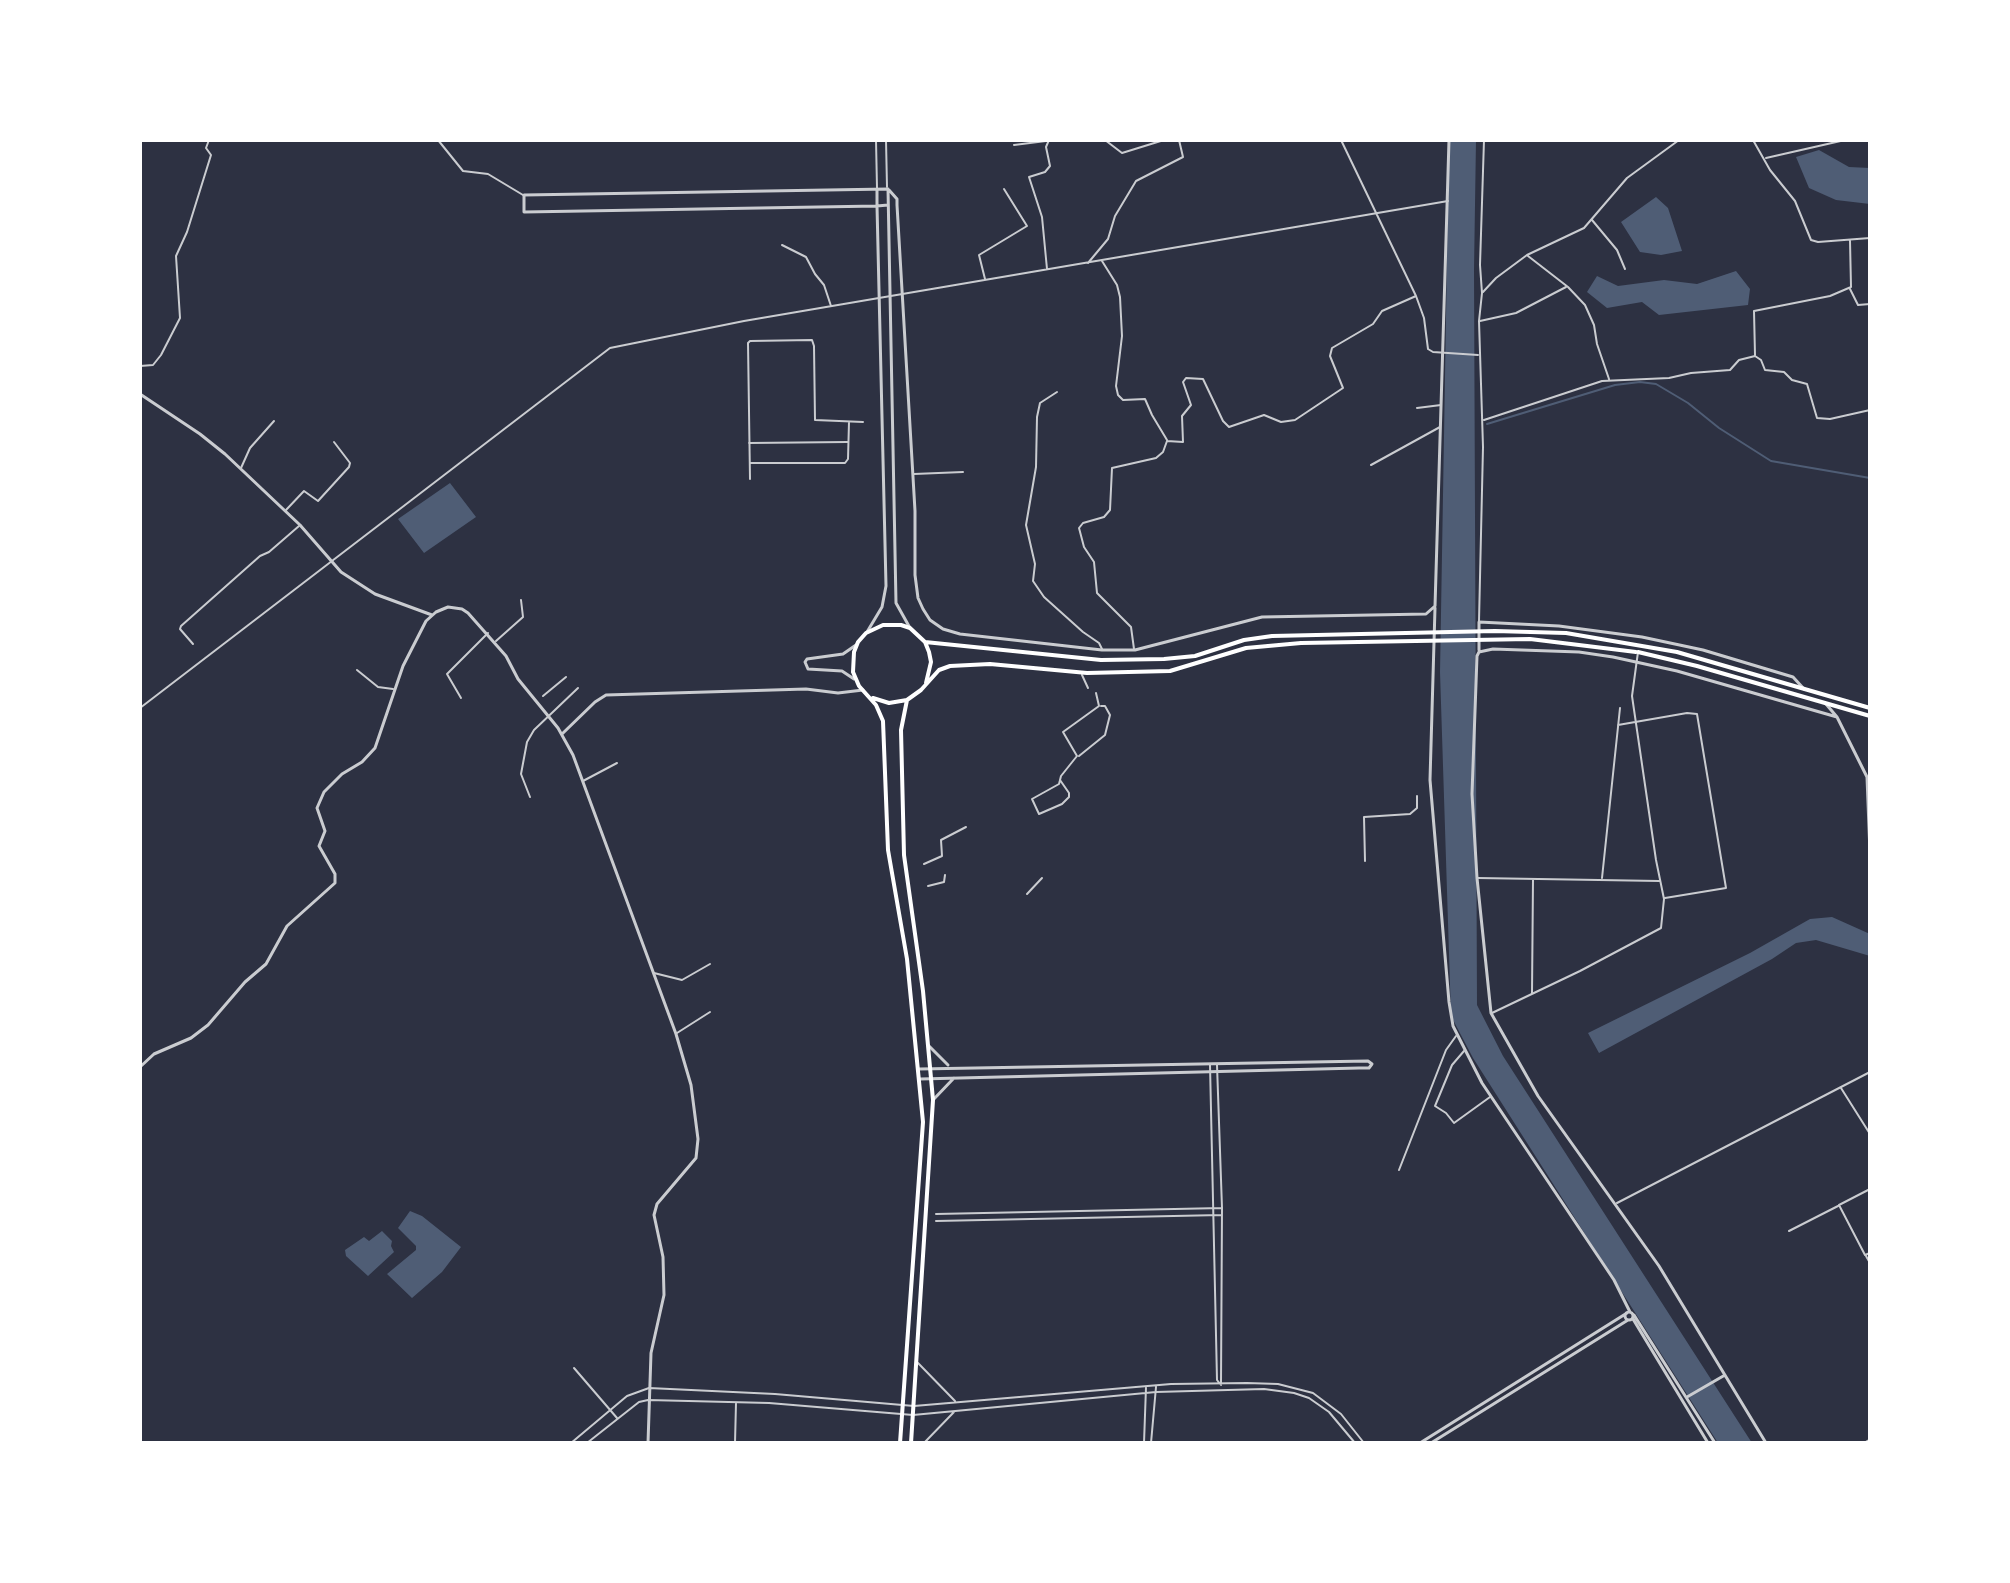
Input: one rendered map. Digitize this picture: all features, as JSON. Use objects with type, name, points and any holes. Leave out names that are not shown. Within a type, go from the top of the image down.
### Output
[{"type":"main road","points":[[900,1443],[923,1122],[907,959],[888,850],[883,721],[871,697],[857,681],[852,662],[858,642],[866,633],[883,625],[910,628],[925,642],[931,662],[926,683]]},
{"type":"main road","points":[[925,642],[1101,660],[1195,656],[1244,640],[1272,636],[1521,631],[1591,635],[1677,652],[1870,708]]},
{"type":"main road","points":[[871,697],[889,703],[907,700],[939,670],[967,664],[1081,672],[1170,671],[1246,648],[1276,645],[1530,639],[1637,652],[1824,702],[1870,718]]},
{"type":"main road","points":[[907,700],[901,730],[904,855],[933,1100],[911,1443]]},
{"type":"street","points":[[140,366],[153,365],[180,318],[176,256],[187,232],[211,155],[206,148],[209,140]]},
{"type":"street","points":[[438,140],[463,171],[488,174],[524,196],[888,189],[897,199],[913,474],[915,575],[923,609],[930,620],[943,629],[1010,641],[1135,650],[1262,617],[1426,614],[1435,606]]},
{"type":"street","points":[[866,633],[882,607],[886,586],[876,140]]},
{"type":"street","points":[[886,140],[896,603],[910,628]]},
{"type":"street","points":[[1014,145],[1048,140],[1046,147],[1050,166],[1045,172],[1029,177],[1042,217],[1047,270]]},
{"type":"street","points":[[1105,140],[1122,153],[1164,140]]},
{"type":"street","points":[[1088,263],[1108,239],[1115,216],[1133,186],[1144,176],[1180,160],[1183,154],[1180,142],[1187,140]]},
{"type":"street","points":[[1341,140],[1416,296],[1424,318],[1428,349],[1478,355]]},
{"type":"street","points":[[1449,140],[1430,780],[1449,1002],[1464,1051],[1490,1096],[1614,1280],[1630,1316],[1708,1443]]},
{"type":"street","points":[[1484,140],[1478,355],[1482,421],[1479,652],[1472,794],[1491,1013],[1528,1079],[1659,1266],[1766,1443]]},
{"type":"street","points":[[1482,293],[1496,278],[1527,255],[1578,232],[1627,178],[1679,140]]},
{"type":"street","points":[[1753,140],[1775,177],[1795,201],[1811,240],[1870,238]]},
{"type":"street","points":[[1766,158],[1845,140]]},
{"type":"street","points":[[985,280],[979,255],[1027,226],[1004,189]]},
{"type":"street","points":[[524,196],[524,212],[888,205]]},
{"type":"street","points":[[140,708],[610,348],[890,296],[1448,201]]},
{"type":"street","points":[[1591,219],[1617,250],[1625,269]]},
{"type":"street","points":[[1850,241],[1850,289],[1858,305],[1870,304]]},
{"type":"street","points":[[782,245],[801,252],[808,259],[824,285],[831,307]]},
{"type":"street","points":[[1527,255],[1568,287],[1590,314],[1609,380]]},
{"type":"street","points":[[1102,261],[1117,285],[1120,297],[1122,336],[1116,386],[1118,395],[1123,400],[1145,399],[1167,441],[1163,452],[1156,458],[1112,468],[1110,510],[1104,517],[1083,523],[1079,528],[1084,547],[1094,562],[1097,593],[1131,627],[1135,650]]},
{"type":"street","points":[[1479,321],[1516,313],[1568,287]]},
{"type":"street","points":[[1755,356],[1754,311],[1850,289]]},
{"type":"street","points":[[1167,441],[1180,442],[1184,439],[1182,416],[1191,405],[1183,382],[1186,378],[1203,379],[1223,421],[1229,427],[1264,415],[1281,422],[1295,420],[1343,388],[1330,356],[1332,348],[1373,324],[1382,311],[1416,296]]},
{"type":"street","points":[[750,479],[748,343],[752,340],[812,340],[815,419],[863,422]]},
{"type":"street","points":[[1482,421],[1609,380],[1669,378],[1730,370],[1739,360],[1755,356],[1761,360],[1765,370],[1784,372],[1792,380],[1807,384],[1817,418],[1830,419],[1870,410]]},
{"type":"street","points":[[1057,392],[1040,403],[1037,417],[1036,467],[1026,525],[1035,564],[1033,581],[1044,597],[1099,643],[1102,650]]},
{"type":"street","points":[[140,394],[200,434],[241,469],[300,525],[330,562],[363,588],[432,615]]},
{"type":"street","points":[[1417,408],[1442,405]]},
{"type":"street","points":[[241,469],[250,448],[274,421]]},
{"type":"street","points":[[748,463],[843,463],[848,459],[849,421]]},
{"type":"street","points":[[1371,465],[1441,426]]},
{"type":"street","points":[[285,511],[304,491],[318,501],[349,467],[350,463],[334,442]]},
{"type":"street","points":[[748,443],[848,442]]},
{"type":"street","points":[[913,474],[963,472]]},
{"type":"street","points":[[193,644],[180,629],[181,626],[300,525]]},
{"type":"street","points":[[495,642],[523,617],[521,600]]},
{"type":"street","points":[[140,1067],[154,1054],[191,1038],[208,1025],[245,982],[266,964],[287,926],[335,883],[335,874],[319,846],[325,830],[318,806],[324,792],[375,748],[411,648],[432,615],[448,607],[462,609],[488,633],[506,656],[518,679],[540,699],[562,734],[676,1034],[693,1095],[698,1139],[693,1163],[657,1204],[654,1215],[663,1257],[664,1295],[651,1353],[648,1441]]},
{"type":"street","points":[[1479,622],[1559,626],[1676,644],[1793,677],[1804,689]]},
{"type":"street","points":[[461,698],[447,674],[488,633]]},
{"type":"street","points":[[1009,651],[1010,641]]},
{"type":"street","points":[[857,681],[842,671],[808,669],[805,662],[807,659],[843,654],[858,642]]},
{"type":"street","points":[[1479,652],[1493,649],[1564,651],[1636,662],[1837,717]]},
{"type":"street","points":[[1491,1013],[1654,933],[1663,924],[1664,899],[1635,722],[1632,690],[1637,652]]},
{"type":"street","points":[[357,670],[378,687],[394,689]]},
{"type":"street","points":[[1081,672],[1088,688]]},
{"type":"street","points":[[540,699],[566,677]]},
{"type":"street","points":[[530,797],[521,774],[523,758],[534,730],[578,688]]},
{"type":"street","points":[[562,734],[606,695],[806,689],[838,693],[863,690]]},
{"type":"street","points":[[1096,693],[1099,706]]},
{"type":"street","points":[[1824,702],[1837,717],[1867,777],[1870,853]]},
{"type":"street","points":[[1060,780],[1069,797],[1062,804],[1039,814],[1032,799],[1059,784],[1060,780],[1077,756],[1105,735],[1109,712],[1105,706],[1099,706],[1062,733],[1077,756]]},
{"type":"street","points":[[1602,879],[1620,708]]},
{"type":"street","points":[[1618,725],[1697,714],[1726,888],[1664,899]]},
{"type":"street","points":[[582,781],[617,763]]},
{"type":"street","points":[[1365,861],[1364,817],[1410,814],[1417,808],[1417,796]]},
{"type":"street","points":[[924,864],[942,856],[941,840],[966,827]]},
{"type":"street","points":[[928,886],[944,882],[945,875]]},
{"type":"street","points":[[1027,894],[1042,878]]},
{"type":"street","points":[[1477,878],[1659,881]]},
{"type":"street","points":[[1532,994],[1533,879]]},
{"type":"street","points":[[654,975],[682,980],[710,964]]},
{"type":"street","points":[[676,1034],[710,1012]]},
{"type":"street","points":[[1399,1170],[1446,1050],[1457,1034]]},
{"type":"street","points":[[928,1045],[951,1067]]},
{"type":"street","points":[[1464,1051],[1452,1065],[1435,1106],[1454,1123],[1490,1096]]},
{"type":"street","points":[[919,1069],[1368,1061],[1372,1064],[1369,1068],[920,1079]]},
{"type":"street","points":[[1210,1064],[1217,1380],[1221,1386]]},
{"type":"street","points":[[1217,1065],[1222,1208],[1221,1386]]},
{"type":"street","points":[[1616,1203],[1870,1072]]},
{"type":"street","points":[[933,1100],[954,1078]]},
{"type":"street","points":[[1840,1087],[1870,1134]]},
{"type":"street","points":[[1789,1231],[1870,1189]]},
{"type":"street","points":[[1839,1205],[1870,1263]]},
{"type":"street","points":[[936,1214],[1222,1208]]},
{"type":"street","points":[[936,1221],[1222,1214]]},
{"type":"street","points":[[1865,1255],[1870,1253]]},
{"type":"street","points":[[1630,1316],[1715,1443]]},
{"type":"street","points":[[1420,1443],[1630,1316]]},
{"type":"street","points":[[1431,1443],[1630,1316]]},
{"type":"street","points":[[917,1362],[957,1402]]},
{"type":"street","points":[[574,1368],[617,1418]]},
{"type":"street","points":[[1687,1397],[1723,1376]]},
{"type":"street","points":[[587,1443],[639,1402],[648,1400],[736,1402],[913,1415],[1227,1385],[1278,1384],[1306,1390],[1328,1402],[1364,1443]]},
{"type":"street","points":[[571,1443],[627,1396],[649,1388],[775,1394],[914,1406],[1147,1386],[1221,1386],[1282,1390],[1309,1398],[1329,1412],[1355,1443]]},
{"type":"street","points":[[1144,1443],[1147,1386]]},
{"type":"street","points":[[1151,1443],[1156,1386]]},
{"type":"street","points":[[735,1443],[736,1402]]},
{"type":"street","points":[[924,1443],[955,1411]]},
{"type":"street","points":[[1865,1443],[1870,1440]]},
{"type":"water","points":[[1449,140],[1476,140],[1477,1005],[1503,1056],[1752,1443],[1718,1443],[1473,1058],[1451,1016],[1440,672]]},
{"type":"water","points":[[1819,150],[1849,167],[1870,168],[1870,204],[1836,200],[1809,188],[1796,157]]},
{"type":"water","points":[[1656,197],[1668,208],[1682,251],[1661,255],[1640,252],[1621,222]]},
{"type":"water","points":[[1736,271],[1750,289],[1748,305],[1659,315],[1642,302],[1607,308],[1587,292],[1597,276],[1618,286],[1664,280],[1697,284]]},
{"type":"water","points":[[450,483],[476,517],[424,553],[398,519]]},
{"type":"water","points":[[1832,917],[1870,934],[1870,956],[1816,940],[1796,943],[1599,1053],[1588,1033],[1750,953],[1810,919]]},
{"type":"water","points":[[410,1211],[422,1216],[461,1247],[442,1272],[412,1298],[387,1274],[416,1250],[416,1246],[398,1228]]},
{"type":"water","points":[[382,1231],[392,1241],[394,1252],[368,1276],[346,1256],[345,1250],[364,1237],[369,1241]]},
{"type":"waterway","points":[[1487,424],[1615,385],[1656,384],[1771,461],[1870,478]]}]
